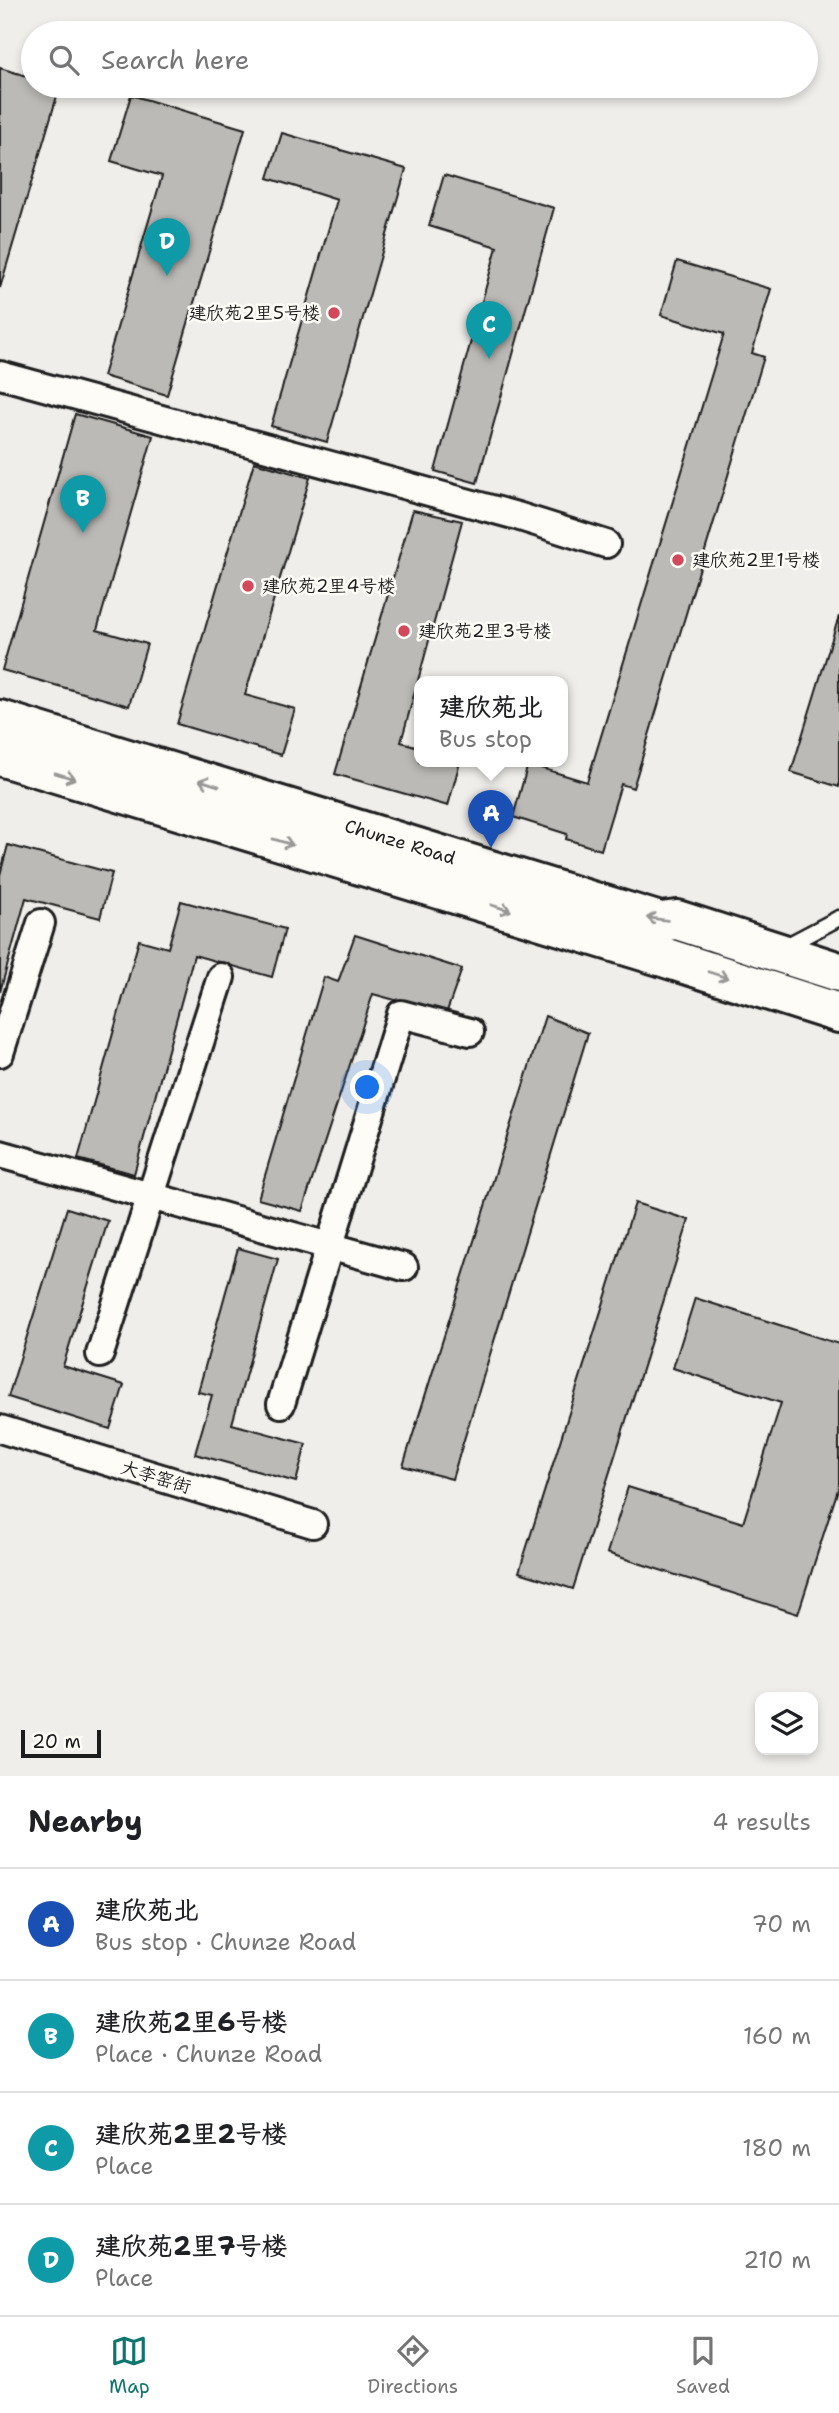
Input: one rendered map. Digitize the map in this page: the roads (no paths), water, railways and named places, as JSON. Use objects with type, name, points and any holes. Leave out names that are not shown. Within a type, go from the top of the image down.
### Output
[{"type":"street","points":[[0,375],[517,516],[606,544]]},
{"type":"street","name":"Chunze Road","points":[[0,720],[660,922],[677,919],[839,972]]},
{"type":"street","name":"Chunze Road","points":[[0,756],[839,1013]]},
{"type":"street","points":[[0,1053],[41,923]]},
{"type":"street","points":[[100,1354],[221,977]]},
{"type":"street","points":[[281,1404],[401,1014],[470,1032]]},
{"type":"street","points":[[0,1154],[404,1267]]},
{"type":"street","name":"大李窑街","points":[[0,1429],[313,1524]]},
{"type":"lane","points":[[775,951],[839,918]]},
{"type":"place","name":"建欣苑2里7号楼","points":[[167,276]]},
{"type":"place","name":"建欣苑2里5号楼","points":[[334,313]]},
{"type":"place","name":"建欣苑2里2号楼","points":[[489,359]]},
{"type":"place","name":"建欣苑2里6号楼","points":[[83,533]]},
{"type":"place","name":"建欣苑2里1号楼","points":[[678,560]]},
{"type":"place","name":"建欣苑2里4号楼","points":[[248,586]]},
{"type":"place","name":"建欣苑2里3号楼","points":[[404,631]]},
{"type":"place","name":"建欣苑北","points":[[491,848]]}]
